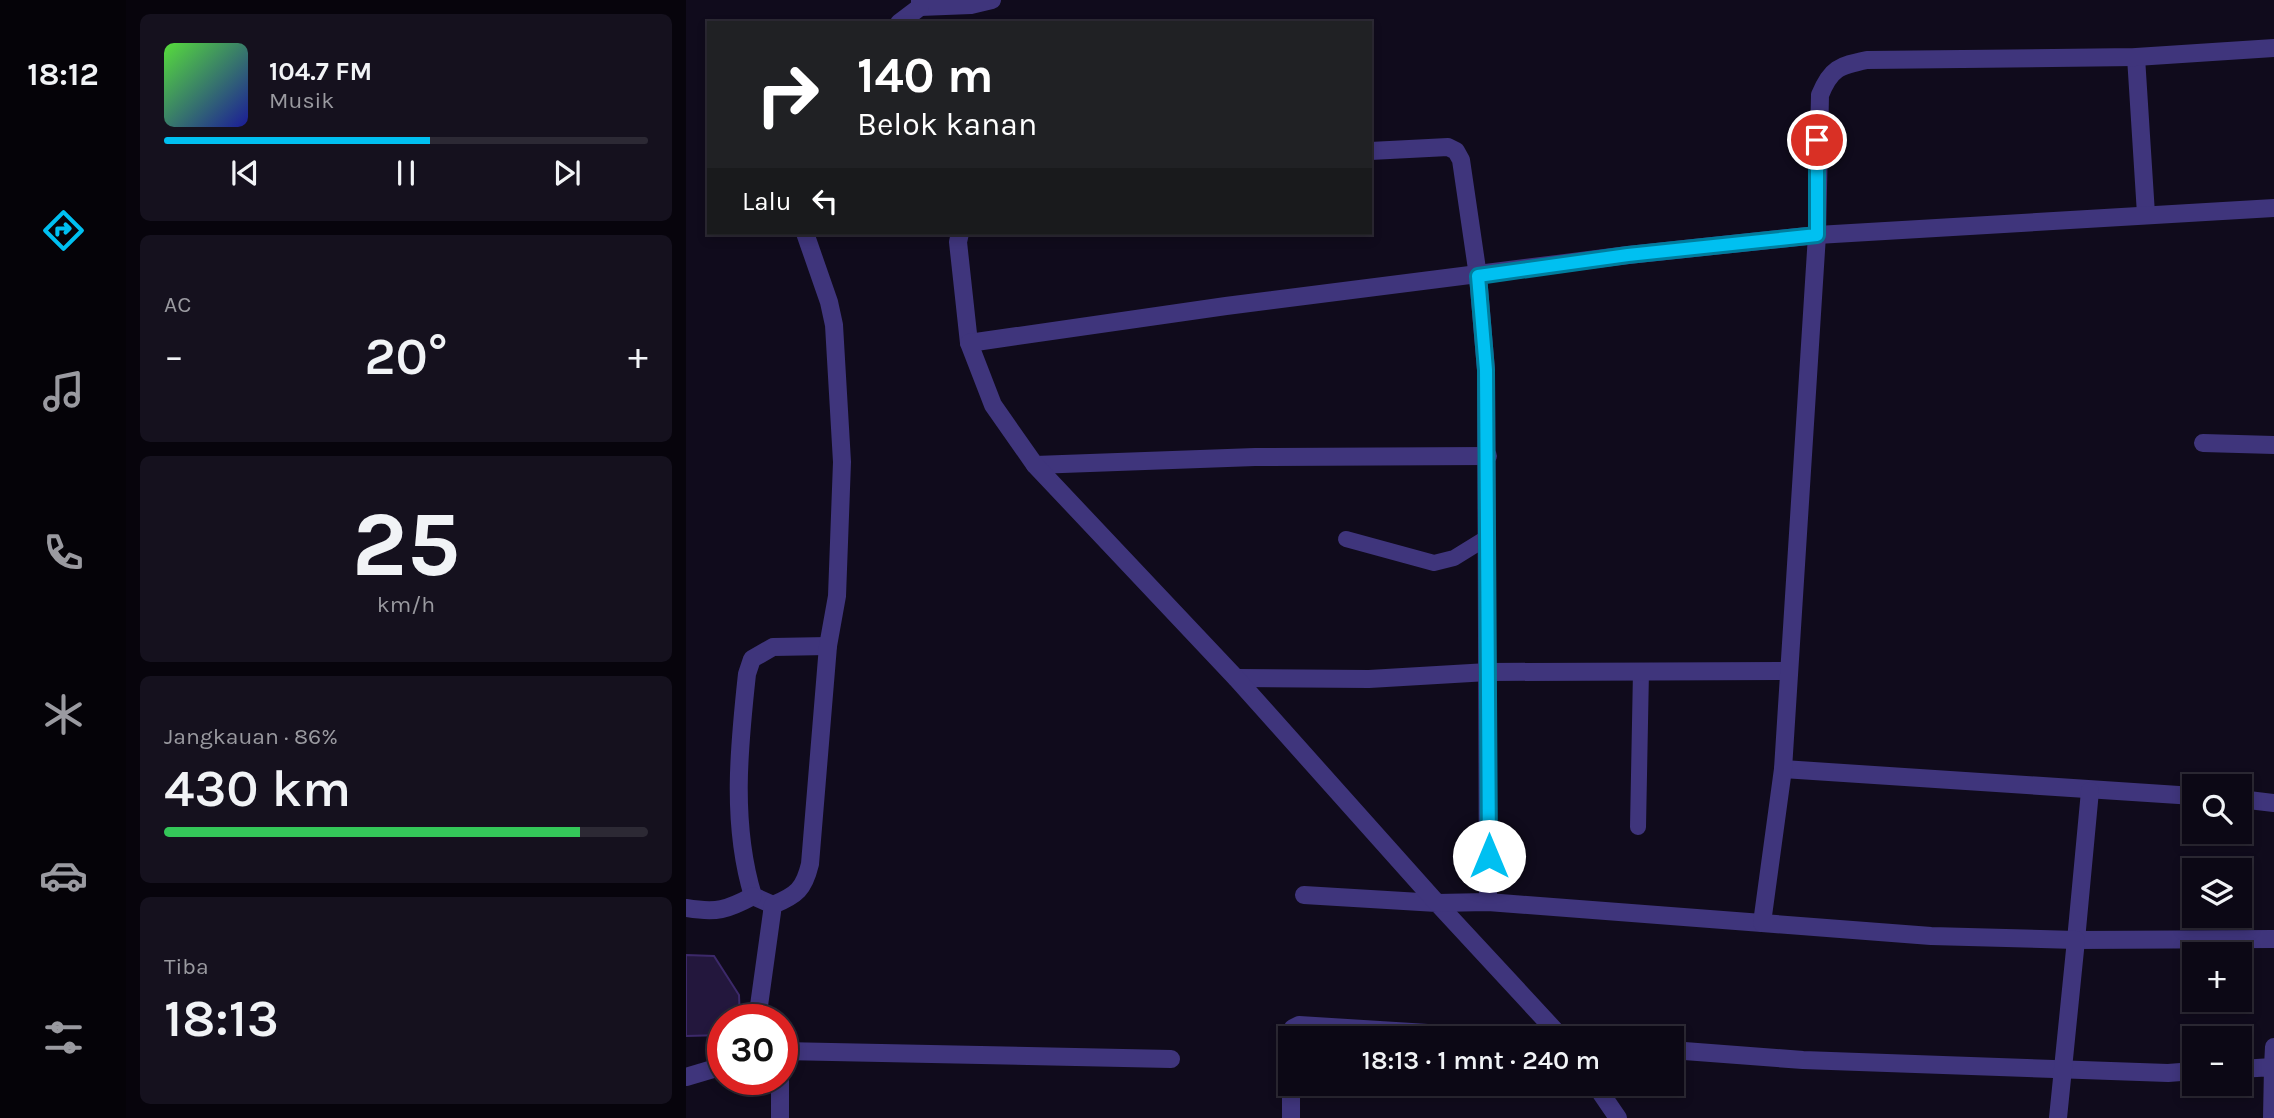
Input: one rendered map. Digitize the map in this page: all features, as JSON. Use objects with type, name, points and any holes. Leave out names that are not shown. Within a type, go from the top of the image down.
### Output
[{"type":"street","points":[[901,21],[920,4],[971,5],[992,0]]},
{"type":"street","points":[[1762,923],[1783,769],[1817,235],[1820,95],[1826,80],[1839,65],[1867,60],[2136,57],[2274,48]]},
{"type":"street","points":[[2136,57],[2146,214]]},
{"type":"street","points":[[1372,150],[1448,147],[1456,151],[1461,160],[1478,276],[1486,370],[1488,902]]},
{"type":"street","points":[[969,343],[1226,306],[1628,255],[1817,235],[2274,208]]},
{"type":"street","points":[[753,896],[773,905],[792,898],[806,883],[810,864],[828,646],[837,596],[842,462],[836,357],[830,302],[806,235]]},
{"type":"street","points":[[960,235],[958,242],[969,343],[980,378],[993,405],[1035,465],[1236,678],[1551,1026]]},
{"type":"street","points":[[2203,443],[2274,445]]},
{"type":"street","points":[[1035,465],[1255,457],[1488,456]]},
{"type":"street","points":[[753,896],[747,874],[738,778],[747,674],[752,659],[773,647],[828,646]]},
{"type":"street","points":[[1236,678],[1369,679],[1488,671],[1789,671]]},
{"type":"street","points":[[1783,769],[2182,795]]},
{"type":"street","points":[[2059,1118],[2090,791]]},
{"type":"street","points":[[2252,800],[2274,803]]},
{"type":"street","points":[[1304,895],[1437,903],[1488,902],[1931,936],[2076,940],[2274,939]]},
{"type":"street","points":[[686,908],[707,912],[728,909],[753,896]]},
{"type":"street","points":[[759,1004],[773,905]]},
{"type":"street","points":[[1297,1026],[1315,1026]]},
{"type":"street","points":[[2272,1118],[2274,1047]]},
{"type":"street","points":[[798,1051],[1171,1059]]},
{"type":"street","points":[[1684,1051],[1803,1060],[2182,1071]]},
{"type":"street","points":[[2252,1068],[2274,1067]]},
{"type":"street","points":[[686,1077],[707,1071]]},
{"type":"street","points":[[780,1095],[780,1118]]},
{"type":"street","points":[[1291,1096],[1291,1118]]},
{"type":"street","points":[[1603,1096],[1618,1118]]},
{"type":"lane","points":[[1346,539],[1434,563],[1454,558],[1488,537]]},
{"type":"lane","points":[[1638,827],[1641,671]]},
{"type":"building","points":[[686,955],[714,956],[739,995],[739,1004],[707,1004],[707,1035],[686,1036]]},
{"type":"route","points":[[1489,856],[1486,370],[1478,276],[1628,255],[1817,235],[1817,140]]}]
